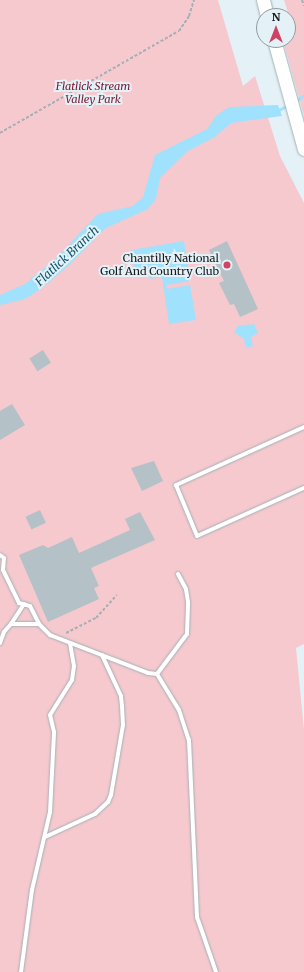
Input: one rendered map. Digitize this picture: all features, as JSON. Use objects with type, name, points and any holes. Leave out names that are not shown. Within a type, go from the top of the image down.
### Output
[{"type":"main road","points":[[276,48],[304,149]]},
{"type":"lane","points":[[304,427],[176,485],[197,536],[304,488]]},
{"type":"lane","points":[[0,555],[4,558],[4,570],[19,603],[30,606],[39,624],[56,638],[148,673],[157,674]]},
{"type":"lane","points":[[157,674],[187,634],[188,602],[186,589],[178,574]]},
{"type":"lane","points":[[0,643],[4,632],[24,604]]},
{"type":"lane","points":[[11,624],[39,624]]},
{"type":"lane","points":[[21,972],[32,890],[45,837],[53,777],[54,732],[50,715],[72,680],[74,666],[70,643]]},
{"type":"lane","points":[[45,837],[95,814],[108,802],[111,795],[123,725],[122,706],[121,696],[102,656]]},
{"type":"lane","points":[[157,674],[179,710],[189,740],[197,917],[216,972]]},
{"type":"path","points":[[0,133],[179,31],[189,16],[194,0]]},
{"type":"path","points":[[302,0],[304,6]]},
{"type":"path","points":[[56,638],[96,618],[117,595]]},
{"type":"green space","name":"Chantilly National Golf And Country Club","points":[[0,0],[218,0],[243,86],[255,76],[280,156],[304,203],[304,644],[296,648],[304,730],[304,972],[0,972]]},
{"type":"green space","points":[[284,0],[304,0],[304,115],[285,48],[296,48],[296,8],[286,8]]},
{"type":"water","name":"Flatlick Branch","points":[[278,105],[282,116],[231,123],[215,137],[188,151],[160,178],[156,199],[148,209],[106,228],[69,265],[41,289],[25,299],[0,305],[0,295],[25,284],[55,259],[98,214],[133,206],[143,197],[155,155],[207,129],[216,116],[229,107]]},
{"type":"water","points":[[184,241],[190,281],[166,285],[167,289],[190,285],[196,320],[169,324],[162,277],[150,279],[148,268],[135,271],[131,250]]},
{"type":"water","points":[[254,324],[258,333],[251,337],[253,346],[246,348],[244,339],[234,332],[238,326]]},
{"type":"building","name":"Chantilly National Golf And Country Club","points":[[227,241],[258,309],[240,317],[234,304],[230,305],[219,283],[224,281],[209,250]]},
{"type":"building","points":[[43,350],[51,363],[37,371],[29,358]]},
{"type":"building","points":[[12,404],[25,425],[0,440],[0,411]]},
{"type":"building","points":[[154,461],[163,481],[142,491],[131,468]]},
{"type":"building","points":[[40,510],[46,523],[31,529],[25,517]]},
{"type":"building","points":[[140,512],[155,540],[91,568],[99,586],[94,588],[99,599],[48,622],[19,555],[43,545],[48,548],[72,537],[79,553],[130,530],[125,519]]},
{"type":"waterway","name":"Flatlick Branch","points":[[294,102],[304,95]]},
{"type":"waterway","name":"Flatlick Branch","points":[[276,111],[289,105]]},
{"type":"place","name":"Chantilly National Golf And Country Club","points":[[227,265]]},
{"type":"park label","name":"Flatlick Stream Valley Park","points":[[93,93]]}]
